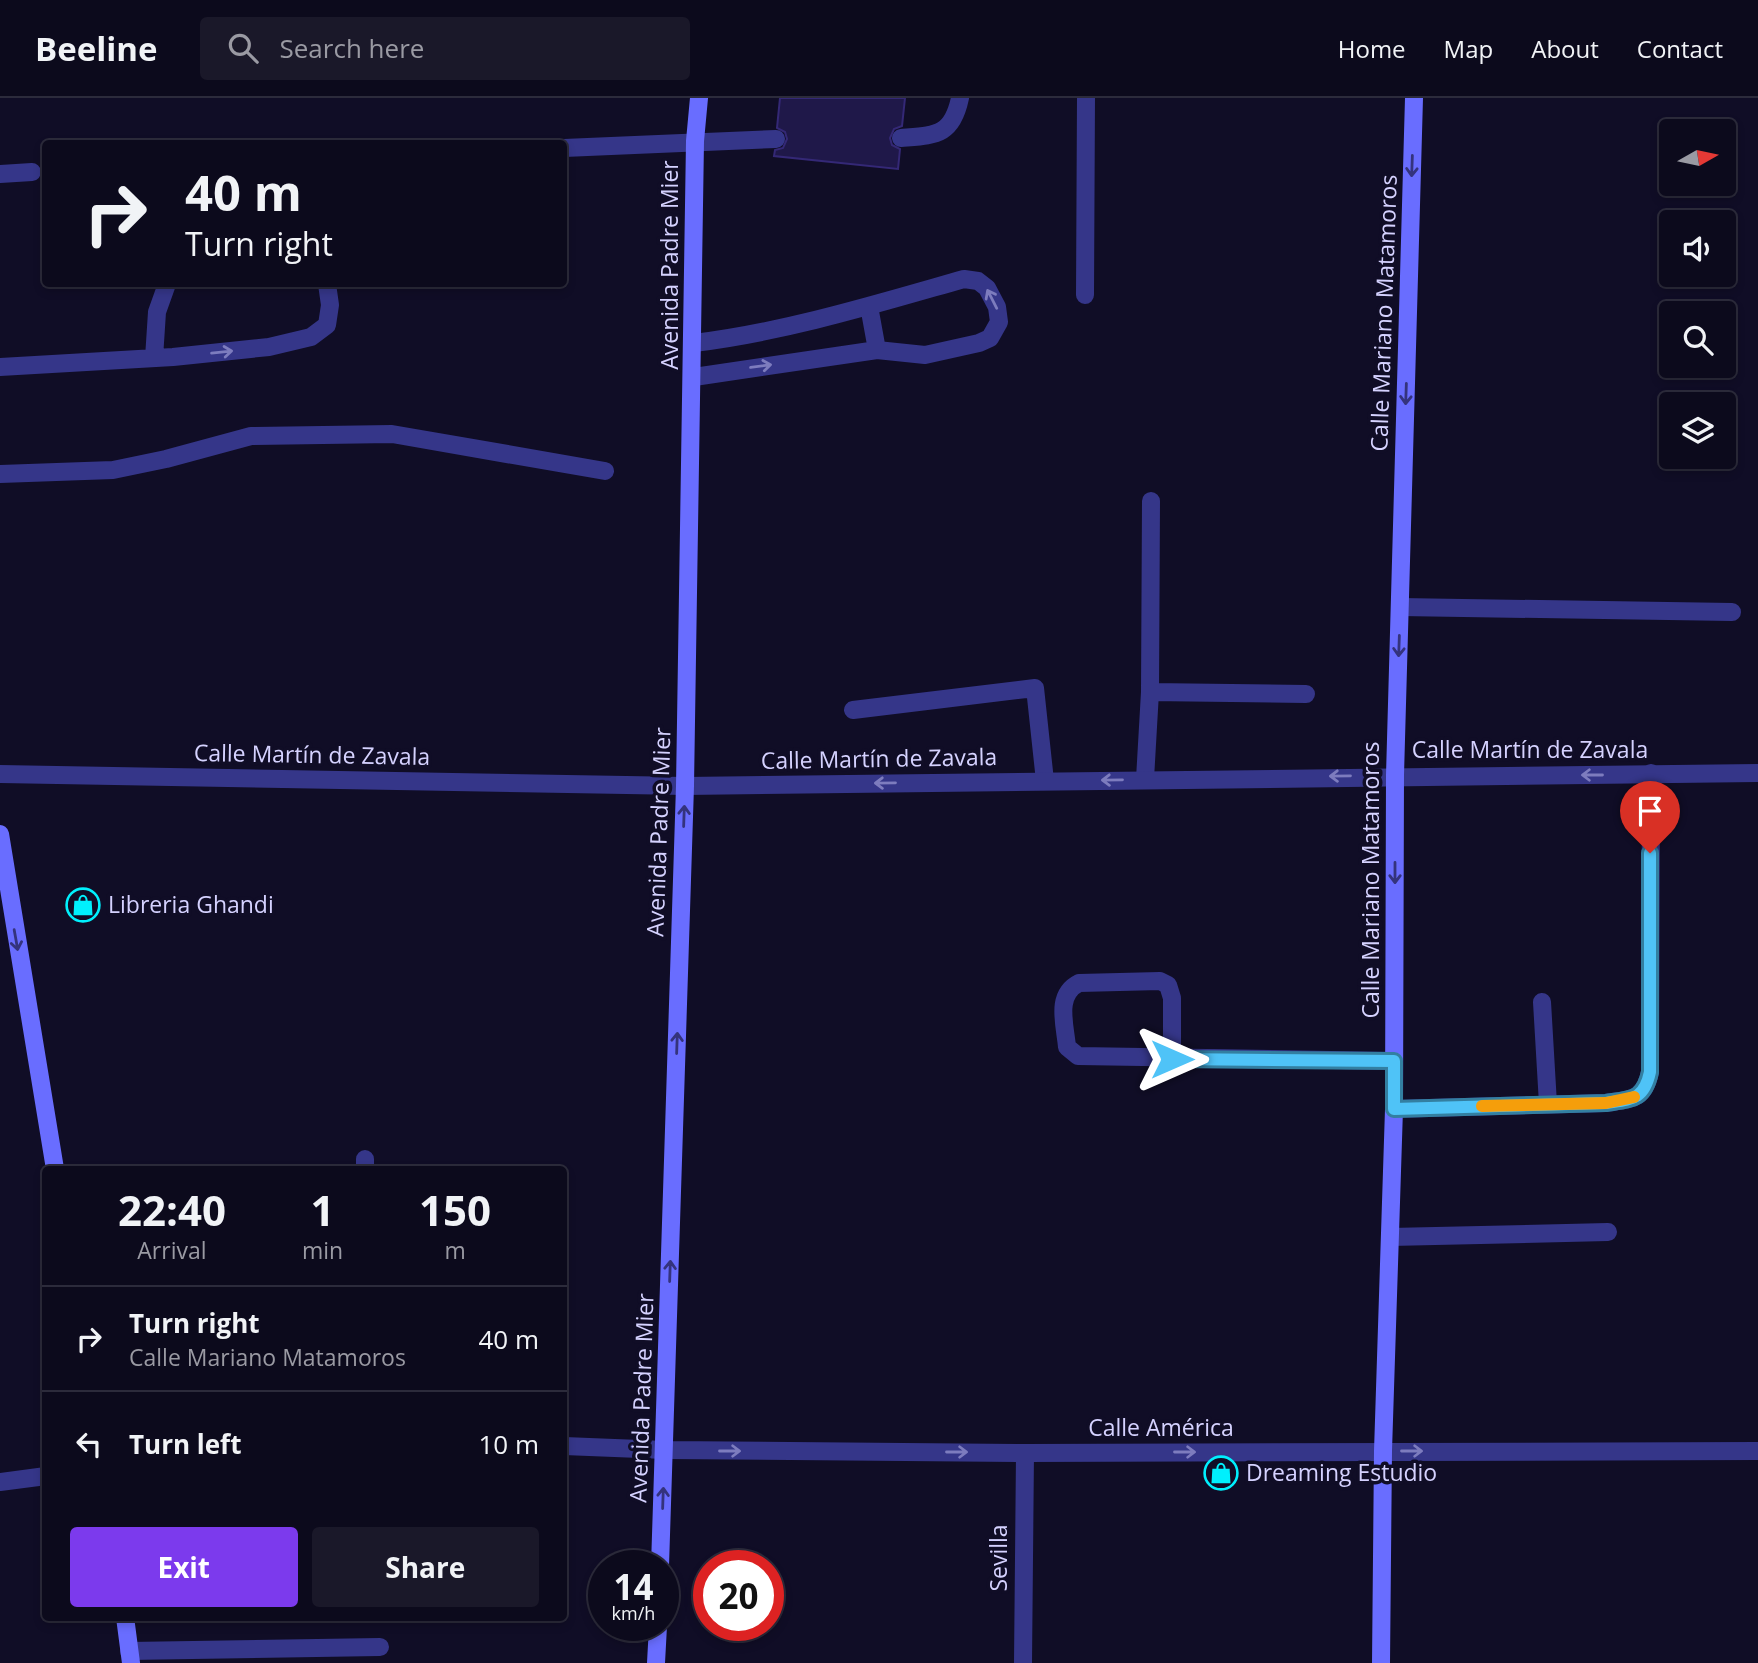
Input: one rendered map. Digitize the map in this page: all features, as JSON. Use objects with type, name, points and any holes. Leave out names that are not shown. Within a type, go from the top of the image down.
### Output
[{"type":"street","name":"Avenida Padre Mier","points":[[661,1550],[685,786],[694,377],[695,141],[699,98]]},
{"type":"street","points":[[901,138],[940,133],[950,126],[957,114],[960,98]]},
{"type":"street","points":[[1085,295],[1086,98]]},
{"type":"street","name":"Calle Mariano Matamoros","points":[[1381,1663],[1383,1451],[1394,1109],[1395,775],[1414,98]]},
{"type":"street","points":[[567,148],[776,139]]},
{"type":"street","points":[[0,174],[32,172]]},
{"type":"street","points":[[694,343],[725,340],[869,306],[964,279],[978,281],[987,288],[998,307],[999,322],[990,338],[979,343],[925,355],[877,350],[694,377]]},
{"type":"street","points":[[154,358],[157,312],[166,287]]},
{"type":"street","points":[[0,367],[154,358],[269,347],[311,337],[327,325],[330,305],[327,287]]},
{"type":"street","points":[[869,306],[877,350]]},
{"type":"street","points":[[0,474],[113,470],[251,436],[392,434],[605,471]]},
{"type":"street","points":[[1145,779],[1150,692],[1151,501]]},
{"type":"street","points":[[1400,607],[1732,612]]},
{"type":"street","points":[[853,710],[1035,688],[1045,781]]},
{"type":"street","points":[[1150,692],[1306,694]]},
{"type":"street","name":"Calle Martín de Zavala","points":[[0,774],[685,786],[1395,775],[1758,773]]},
{"type":"street","points":[[1394,1109],[1548,1104],[1623,1100],[1640,1096],[1647,1086],[1650,1072],[1651,774]]},
{"type":"street","points":[[0,834],[3,873],[54,1166]]},
{"type":"street","points":[[1172,1059],[1172,998],[1168,985],[1160,981],[1079,983],[1069,988],[1063,1000],[1067,1047],[1071,1054],[1078,1056],[1172,1059],[1394,1061]]},
{"type":"street","points":[[1542,1002],[1548,1104]]},
{"type":"street","points":[[1391,1237],[1608,1232]]},
{"type":"street","name":"Calle América","points":[[567,1446],[665,1450],[1025,1453],[1758,1451]]},
{"type":"street","name":"Sevilla","points":[[1023,1663],[1025,1453]]},
{"type":"street","points":[[0,1482],[42,1477]]},
{"type":"street","points":[[126,1621],[130,1657],[380,1647]]},
{"type":"street","points":[[656,1663],[657,1641]]},
{"type":"building","points":[[780,98],[905,98],[902,126],[894,129],[890,138],[892,145],[900,149],[898,169],[774,156],[775,150],[783,148],[787,139],[785,132],[777,128]]},
{"type":"slow traffic","points":[[1482,1106],[1606,1103],[1634,1097]]},
{"type":"place","name":"Libreria Ghandi","points":[[83,905]]},
{"type":"place","name":"Dreaming Estudio","points":[[1221,1473]]},
{"type":"route","points":[[1172,1059],[1394,1061],[1394,1109],[1606,1103],[1640,1096],[1647,1086],[1650,1072],[1650,853]]}]
